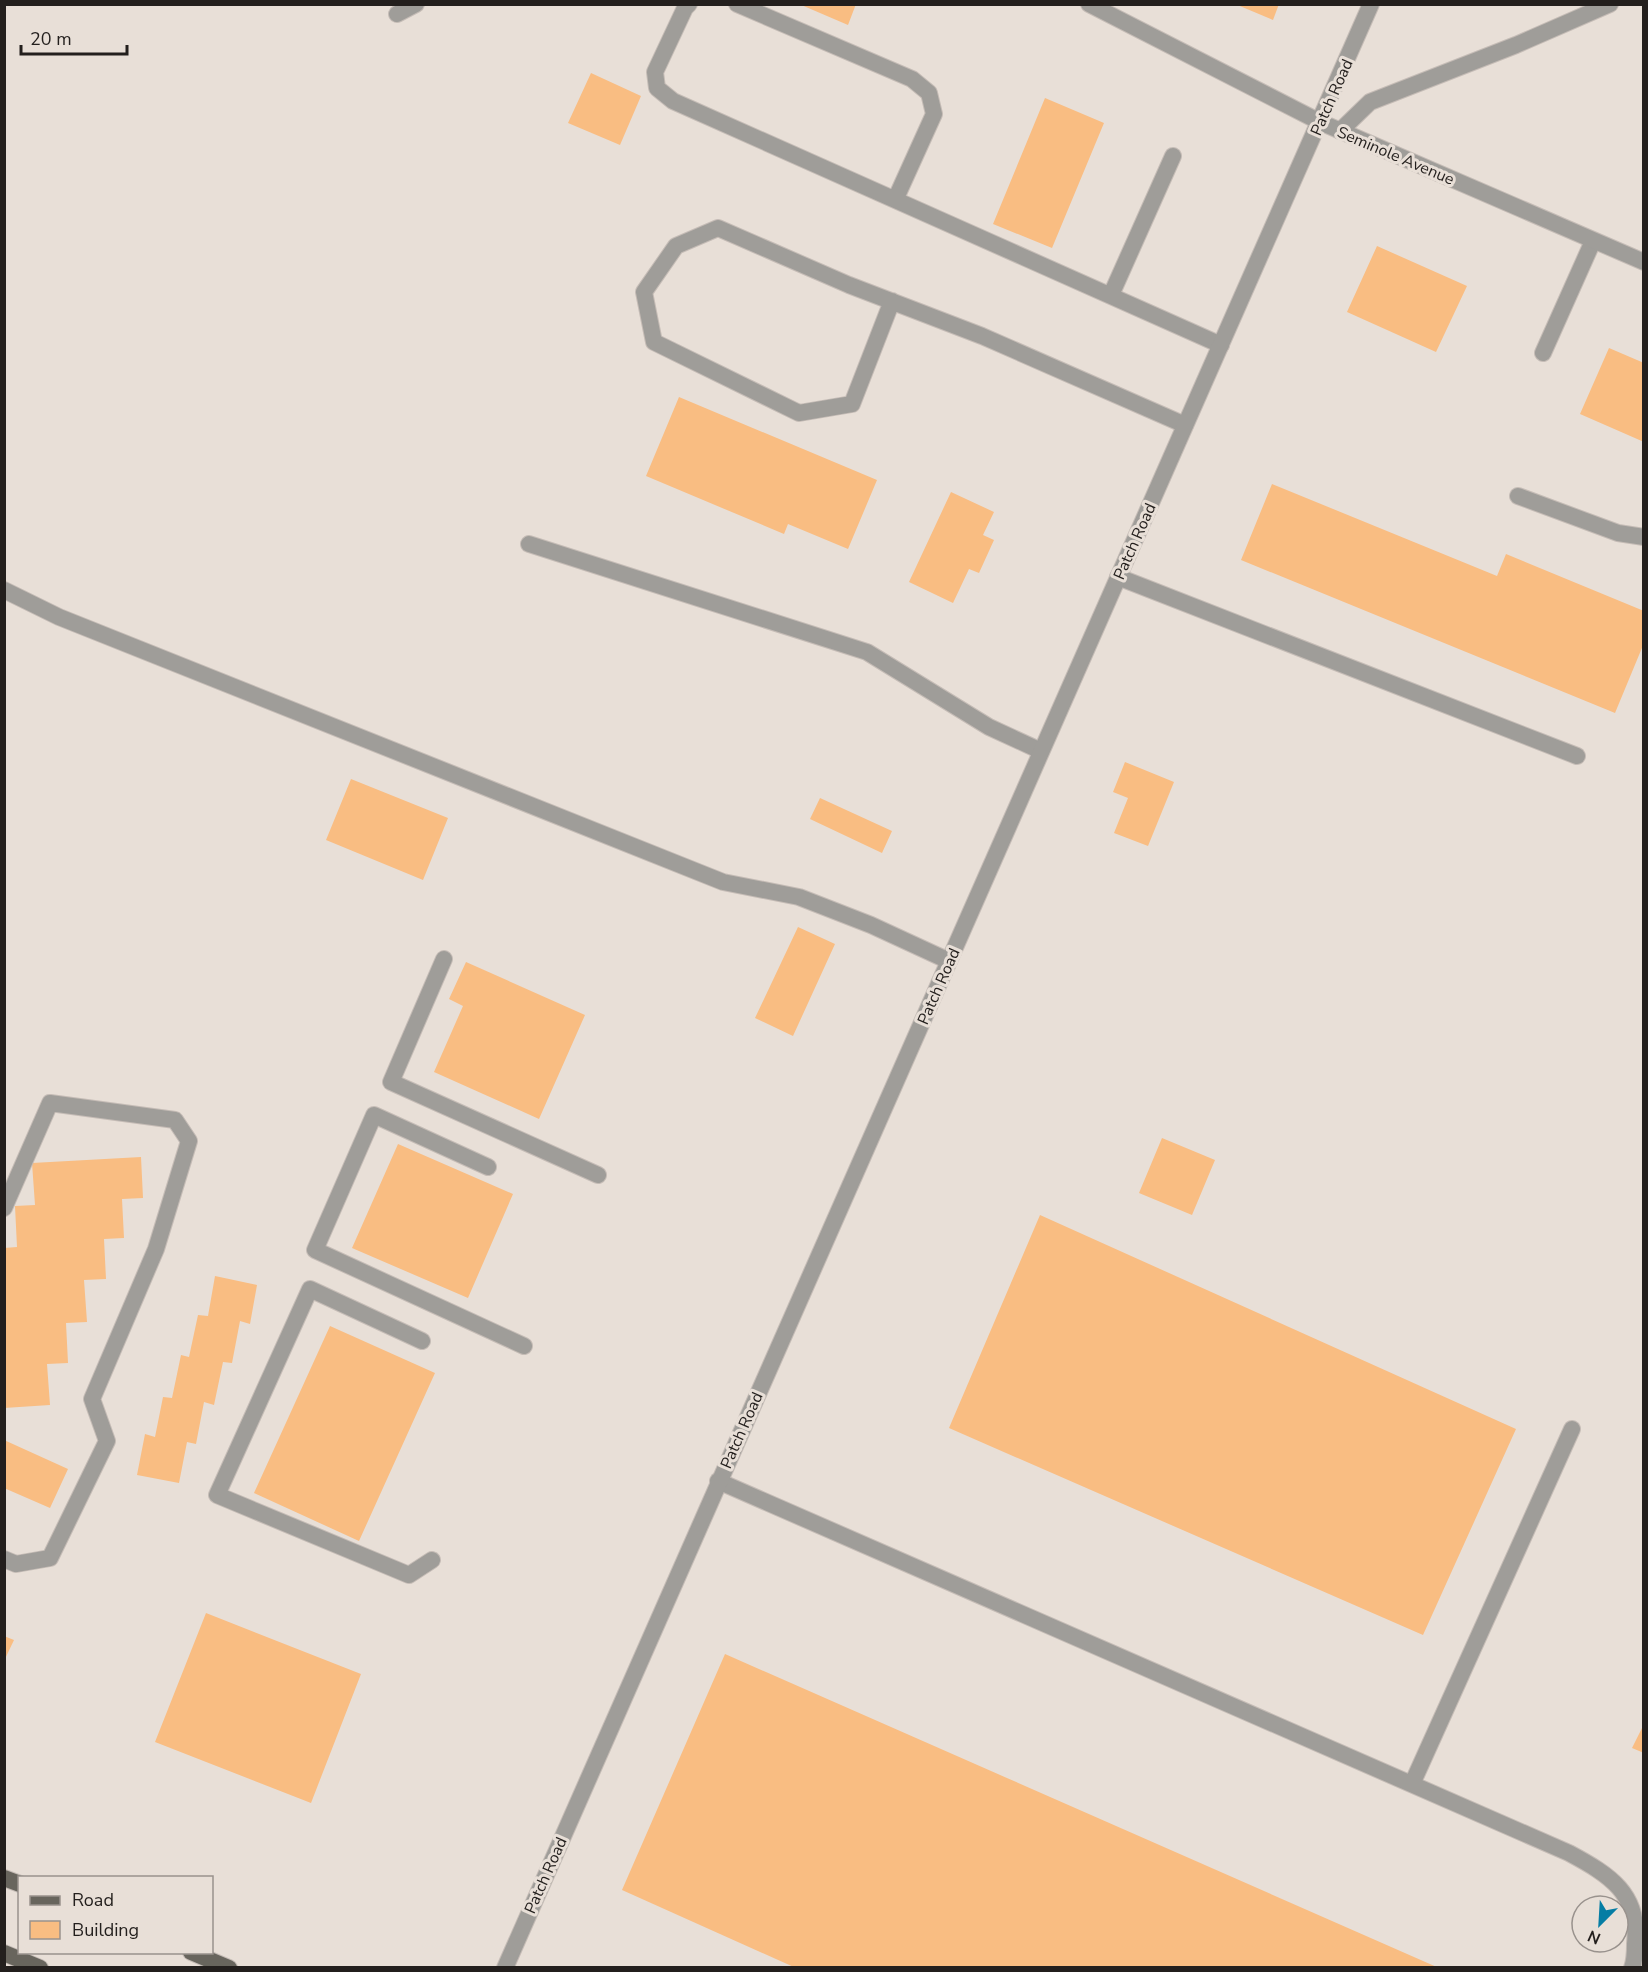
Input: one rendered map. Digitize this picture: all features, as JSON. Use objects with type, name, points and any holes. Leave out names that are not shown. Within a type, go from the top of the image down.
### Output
[{"type":"main road","points":[[4,1953],[40,1968]]},
{"type":"main road","points":[[194,1954],[229,1968]]},
{"type":"street","points":[[397,14],[416,4]]},
{"type":"street","points":[[689,4],[655,72],[657,88],[674,101],[896,198],[1221,345]]},
{"type":"street","points":[[737,4],[912,79],[929,93],[934,114],[896,198]]},
{"type":"street","name":"Seminole Avenue","points":[[1089,4],[1320,122],[1644,262]]},
{"type":"street","name":"Patch Road","points":[[505,1968],[1371,4]]},
{"type":"street","points":[[1340,131],[1370,102],[1516,45],[1610,4]]},
{"type":"street","points":[[1111,295],[1173,156]]},
{"type":"street","points":[[892,302],[852,404],[799,413],[654,342],[644,292],[676,246],[718,228],[892,302],[982,336],[1185,425]]},
{"type":"street","points":[[1543,352],[1593,241]]},
{"type":"street","points":[[1518,496],[1618,533],[1644,537]]},
{"type":"street","points":[[529,544],[867,652],[989,727],[1041,752]]},
{"type":"street","points":[[1118,577],[1577,756]]},
{"type":"street","points":[[4,590],[59,617],[723,882],[799,897],[871,925],[949,961]]},
{"type":"street","points":[[444,959],[391,1082],[598,1175]]},
{"type":"street","points":[[4,1208],[50,1102],[175,1120],[189,1141],[156,1249],[92,1398],[107,1441],[50,1558],[16,1564],[4,1559]]},
{"type":"street","points":[[488,1167],[374,1115],[315,1251],[524,1346]]},
{"type":"street","points":[[422,1341],[310,1289],[217,1495],[409,1575],[432,1560]]},
{"type":"street","points":[[1412,1784],[1572,1429]]},
{"type":"street","points":[[718,1481],[1569,1853],[1596,1867],[1617,1884],[1632,1906],[1636,1931],[1632,1968]]},
{"type":"building","points":[[799,4],[856,4],[848,25]]},
{"type":"building","points":[[1235,4],[1279,4],[1273,20]]},
{"type":"building","points":[[591,73],[641,96],[620,145],[568,123]]},
{"type":"building","points":[[1045,98],[1104,123],[1052,248],[993,224]]},
{"type":"building","points":[[1377,246],[1467,286],[1436,352],[1347,312]]},
{"type":"building","points":[[1609,348],[1644,363],[1644,442],[1580,414]]},
{"type":"building","points":[[679,397],[877,480],[848,549],[788,524],[784,534],[646,476]]},
{"type":"building","points":[[1272,484],[1497,576],[1506,554],[1644,611],[1644,643],[1615,713],[1241,560]]},
{"type":"building","points":[[951,492],[994,512],[983,535],[994,540],[979,573],[969,569],[953,603],[909,582]]},
{"type":"building","points":[[1125,762],[1174,782],[1148,846],[1114,833],[1128,798],[1113,792]]},
{"type":"building","points":[[351,779],[448,818],[423,880],[326,840]]},
{"type":"building","points":[[820,798],[892,831],[882,853],[810,819]]},
{"type":"building","points":[[798,927],[835,944],[793,1036],[755,1018]]},
{"type":"building","points":[[466,962],[585,1015],[539,1119],[434,1072],[463,1006],[449,999]]},
{"type":"building","points":[[1162,1138],[1215,1160],[1192,1215],[1139,1193]]},
{"type":"building","points":[[398,1144],[513,1194],[468,1298],[352,1248]]},
{"type":"building","points":[[141,1157],[143,1198],[122,1199],[124,1238],[104,1239],[106,1279],[84,1280],[87,1322],[66,1323],[68,1363],[47,1364],[50,1405],[4,1408],[4,1248],[17,1247],[15,1206],[35,1205],[32,1163]]},
{"type":"building","points":[[1040,1215],[1516,1429],[1423,1635],[949,1428]]},
{"type":"building","points":[[215,1276],[257,1285],[250,1324],[240,1321],[232,1363],[223,1362],[214,1405],[204,1402],[196,1444],[187,1442],[179,1483],[137,1475],[145,1434],[155,1437],[163,1397],[172,1398],[181,1355],[189,1357],[198,1315],[208,1316]]},
{"type":"building","points":[[330,1326],[435,1373],[359,1541],[254,1493]]},
{"type":"building","points":[[4,1440],[68,1469],[50,1508],[4,1488]]},
{"type":"building","points":[[206,1613],[361,1674],[311,1803],[155,1742]]},
{"type":"building","points":[[4,1636],[14,1640],[4,1661]]},
{"type":"building","points":[[725,1654],[1439,1968],[796,1968],[622,1890]]},
{"type":"building","points":[[1644,1724],[1644,1753],[1632,1748]]}]
